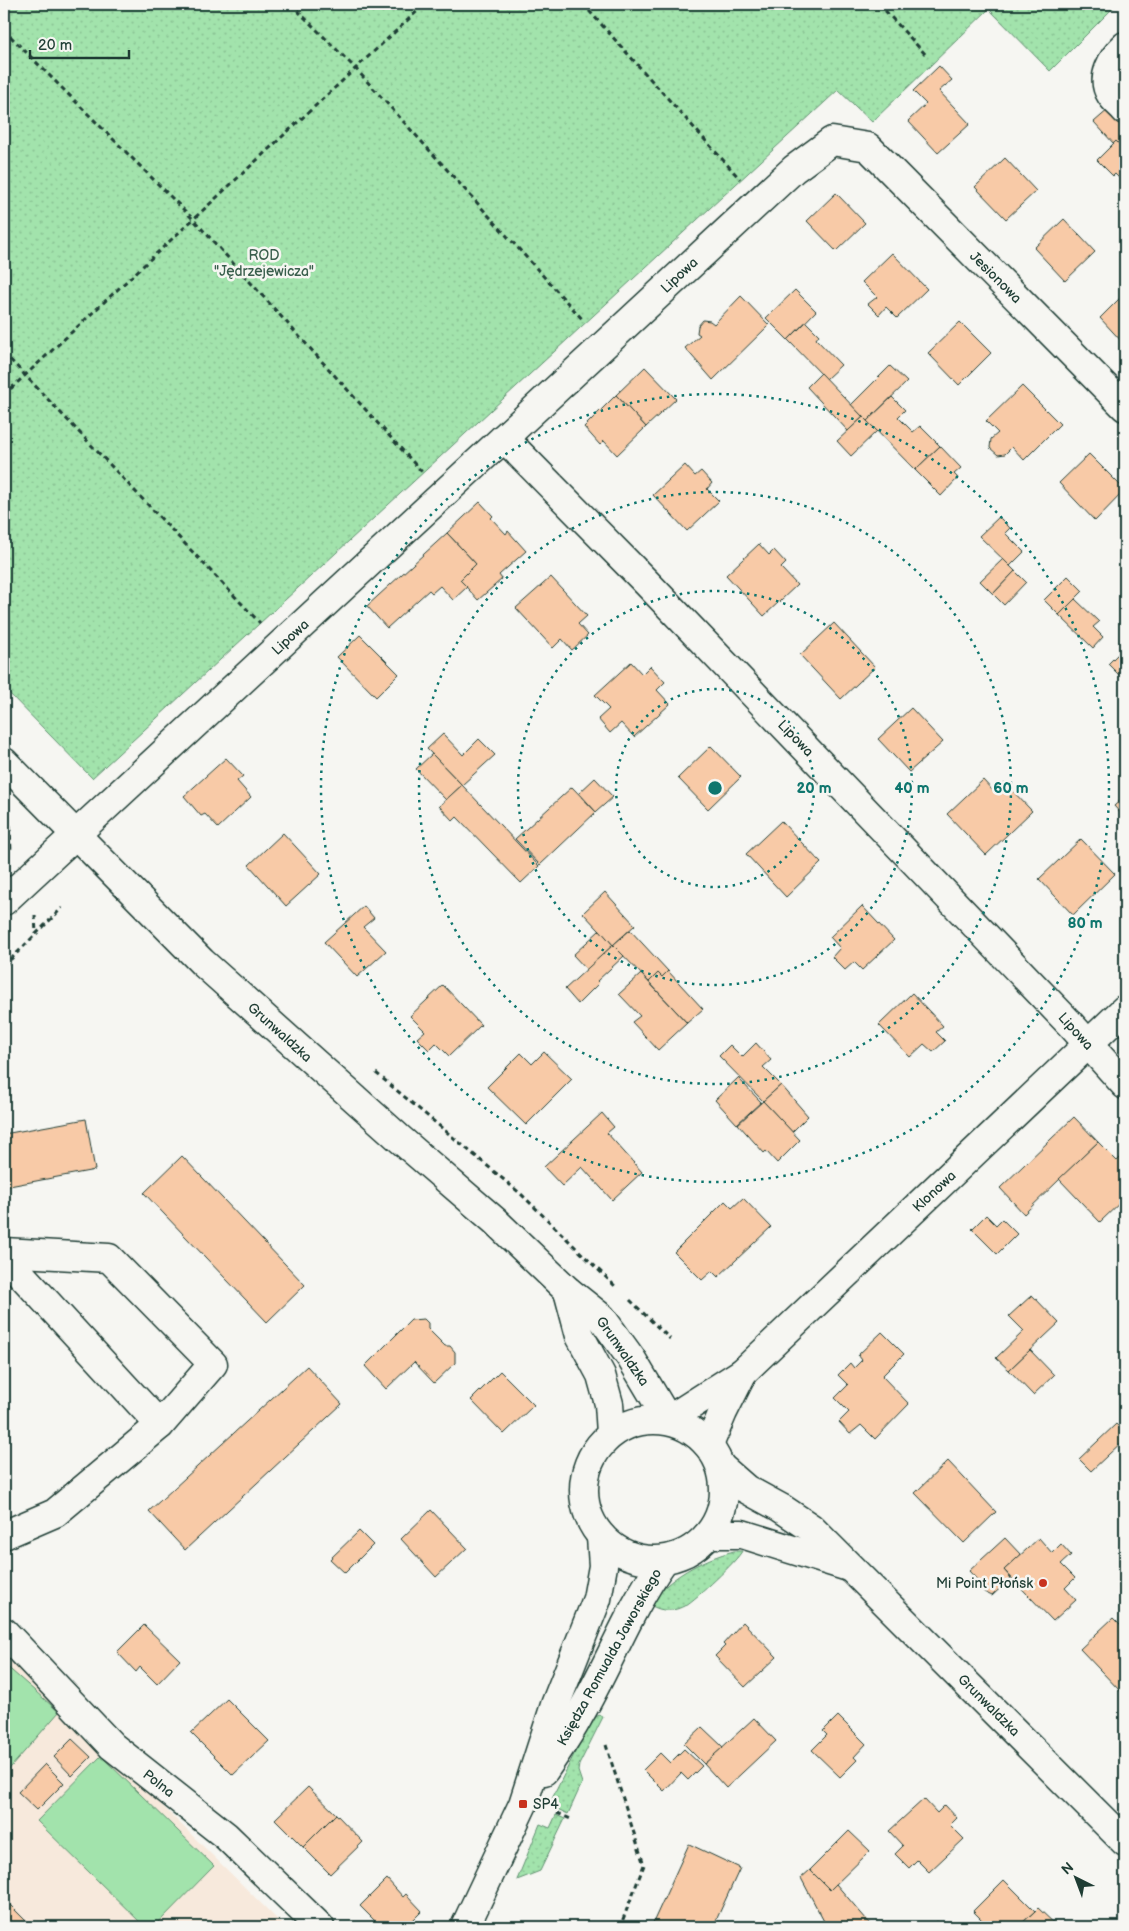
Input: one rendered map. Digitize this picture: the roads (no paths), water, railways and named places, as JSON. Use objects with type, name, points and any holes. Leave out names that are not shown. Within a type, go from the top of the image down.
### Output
[{"type":"street","points":[[1125,46],[1115,56],[1106,79],[1111,95],[1125,110]]},
{"type":"street","name":"Lipowa","points":[[4,901],[794,169],[832,141],[868,147]]},
{"type":"street","name":"Jesionowa","points":[[868,147],[1125,407]]},
{"type":"street","name":"Lipowa","points":[[504,438],[647,584],[1125,1085]]},
{"type":"street","name":"Grunwaldzka","points":[[4,762],[75,836],[202,962],[495,1221],[568,1291],[602,1318],[631,1358],[668,1420]]},
{"type":"street","name":"Klonowa","points":[[668,1420],[743,1372],[1125,1009]]},
{"type":"street","points":[[4,1254],[160,1425]]},
{"type":"street","points":[[4,1254],[108,1258],[212,1364],[160,1425],[55,1513],[4,1535]]},
{"type":"street","name":"Grunwaldzka","points":[[568,1291],[580,1336],[601,1375],[609,1404],[611,1433]]},
{"type":"street","name":"Klonowa","points":[[715,1456],[723,1412],[743,1372]]},
{"type":"street","points":[[668,1420],[683,1425],[698,1434],[715,1456],[725,1491],[721,1514],[710,1534],[689,1552],[664,1560],[646,1560],[629,1557],[614,1549],[601,1537],[588,1518],[583,1495],[585,1471],[595,1450],[611,1433],[638,1421],[668,1420]]},
{"type":"street","name":"Grunwaldzka","points":[[715,1456],[746,1489],[781,1508],[811,1528],[1125,1842]]},
{"type":"street","name":"Grunwaldzka","points":[[710,1534],[742,1534],[852,1568]]},
{"type":"street","name":"Księdza Romualda Jaworskiego","points":[[465,1927],[523,1804],[555,1705],[597,1599],[603,1566],[601,1537]]},
{"type":"street","name":"Księdza Romualda Jaworskiego","points":[[523,1804],[580,1716],[629,1616],[648,1582],[664,1560]]},
{"type":"street","name":"Polna","points":[[4,1632],[112,1746],[226,1836],[320,1927]]},
{"type":"place","name":"Mi Point Płońsk","points":[[1043,1583]]},
{"type":"place","name":"SP4","points":[[523,1804]]},
{"type":"park label","name":"ROD \"Jędrzejewicza\"","points":[[264,264]]}]
